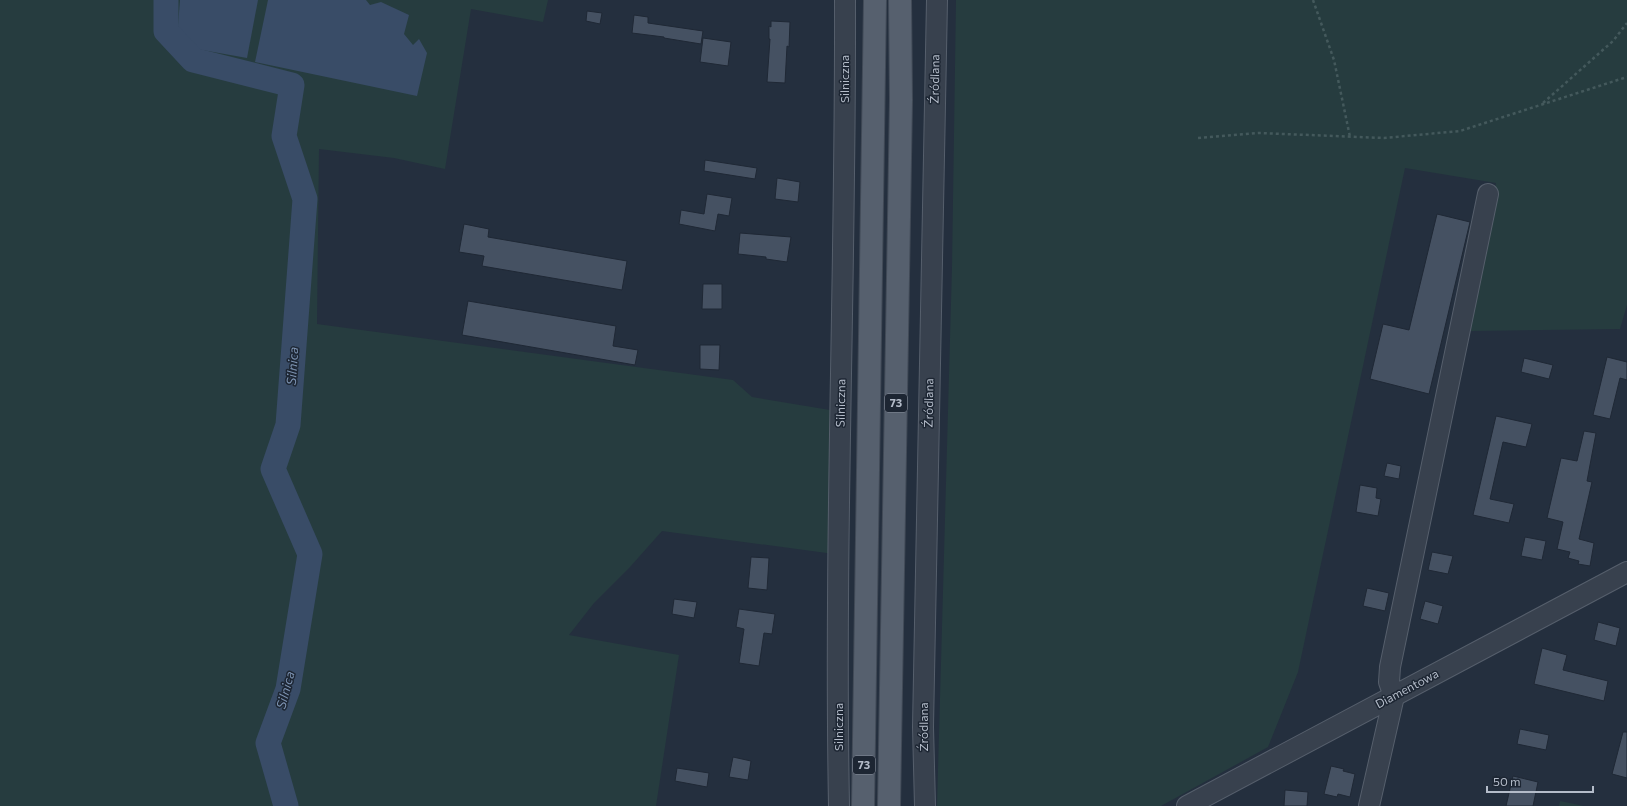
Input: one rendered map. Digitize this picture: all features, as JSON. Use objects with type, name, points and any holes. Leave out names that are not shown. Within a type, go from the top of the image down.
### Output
[{"type":"main road","name":"73","points":[[863,806],[875,0]]},
{"type":"main road","name":"73","points":[[889,806],[900,116],[900,0]]},
{"type":"street","name":"Silniczna","points":[[839,806],[839,496],[842,368],[845,0]]},
{"type":"street","name":"Źródlana","points":[[925,806],[923,727],[937,0]]},
{"type":"street","points":[[1369,806],[1394,696],[1389,682],[1390,666],[1488,194]]},
{"type":"street","name":"Diamentowa","points":[[1187,806],[1627,572]]},
{"type":"path","points":[[1313,0],[1334,60],[1350,137]]},
{"type":"path","points":[[1541,104],[1613,41],[1627,23]]},
{"type":"path","points":[[1198,138],[1259,133],[1384,138],[1460,131],[1627,77]]},
{"type":"green space","points":[[0,0],[548,0],[543,22],[471,9],[445,169],[394,158],[319,149],[317,324],[733,380],[752,397],[836,411],[834,554],[662,531],[630,567],[594,603],[569,635],[679,655],[656,806],[0,806]]},
{"type":"green space","points":[[956,0],[1627,0],[1627,305],[1620,329],[1471,331],[1465,333],[1496,183],[1405,168],[1298,672],[1268,747],[1161,806],[937,806],[952,267]]},
{"type":"green space","points":[[1560,801],[1584,806],[1559,806]]},
{"type":"water","points":[[180,0],[258,0],[247,58],[191,48],[178,26]]},
{"type":"water","points":[[268,0],[366,0],[370,5],[381,2],[409,15],[404,34],[413,45],[419,39],[427,53],[417,96],[255,62]]},
{"type":"building","points":[[587,11],[602,13],[600,24],[586,21]]},
{"type":"building","points":[[634,15],[648,17],[648,23],[703,31],[701,44],[632,33]]},
{"type":"building","points":[[771,21],[790,22],[785,83],[767,82],[770,39],[769,26],[771,27]]},
{"type":"building","points":[[703,38],[731,42],[728,66],[700,62]]},
{"type":"building","points":[[705,160],[757,168],[755,179],[704,171]]},
{"type":"building","points":[[777,178],[800,182],[798,202],[775,199]]},
{"type":"building","points":[[707,194],[732,198],[729,216],[718,214],[715,231],[679,224],[681,210],[704,214]]},
{"type":"building","points":[[1437,214],[1470,222],[1429,394],[1370,379],[1383,324],[1409,330]]},
{"type":"building","points":[[464,224],[489,229],[488,237],[627,261],[622,290],[482,266],[484,256],[459,252]]},
{"type":"building","points":[[740,233],[791,237],[787,262],[766,259],[766,257],[738,254]]},
{"type":"building","points":[[703,284],[722,284],[722,309],[702,309]]},
{"type":"building","points":[[468,301],[616,326],[613,346],[638,350],[635,365],[462,335]]},
{"type":"building","points":[[700,345],[720,345],[719,370],[700,369]]},
{"type":"building","points":[[1607,357],[1627,362],[1627,380],[1620,378],[1610,419],[1593,415]]},
{"type":"building","points":[[1524,358],[1553,365],[1549,379],[1521,372]]},
{"type":"building","points":[[1496,416],[1532,424],[1526,447],[1503,442],[1490,499],[1514,504],[1509,523],[1473,515]]},
{"type":"building","points":[[1584,431],[1596,433],[1587,481],[1592,482],[1579,539],[1594,543],[1590,566],[1578,564],[1579,561],[1568,558],[1570,552],[1557,549],[1563,522],[1547,518],[1561,458],[1577,461]]},
{"type":"building","points":[[1387,463],[1401,466],[1399,479],[1384,476]]},
{"type":"building","points":[[1360,485],[1377,488],[1376,498],[1381,499],[1378,516],[1356,512]]},
{"type":"building","points":[[1525,537],[1546,541],[1542,560],[1521,556]]},
{"type":"building","points":[[1432,552],[1453,556],[1448,574],[1428,570]]},
{"type":"building","points":[[751,557],[769,558],[767,590],[748,588]]},
{"type":"building","points":[[1367,588],[1389,593],[1385,611],[1363,606]]},
{"type":"building","points":[[674,599],[697,602],[694,618],[672,614]]},
{"type":"building","points":[[1425,601],[1443,606],[1438,624],[1420,619]]},
{"type":"building","points":[[739,609],[775,614],[772,634],[764,633],[759,666],[739,663],[744,629],[736,627]]},
{"type":"building","points":[[1598,622],[1620,628],[1616,646],[1594,640]]},
{"type":"building","points":[[1542,648],[1567,655],[1563,670],[1608,681],[1604,701],[1534,684]]},
{"type":"building","points":[[1520,729],[1549,735],[1546,750],[1517,744]]},
{"type":"building","points":[[1623,732],[1627,732],[1627,778],[1612,774]]},
{"type":"building","points":[[733,757],[751,761],[748,780],[729,777]]},
{"type":"building","points":[[1331,766],[1344,769],[1343,771],[1355,774],[1350,797],[1338,794],[1337,797],[1324,794]]},
{"type":"building","points":[[677,768],[709,773],[707,787],[675,781]]},
{"type":"building","points":[[1513,776],[1538,782],[1533,806],[1506,806]]},
{"type":"building","points":[[1285,790],[1308,792],[1307,806],[1284,806]]},
{"type":"waterway","name":"Silnica","points":[[166,0],[166,31],[193,60],[292,85],[284,136],[305,199],[288,425],[273,469],[310,554],[288,689],[268,743],[286,806]]}]
